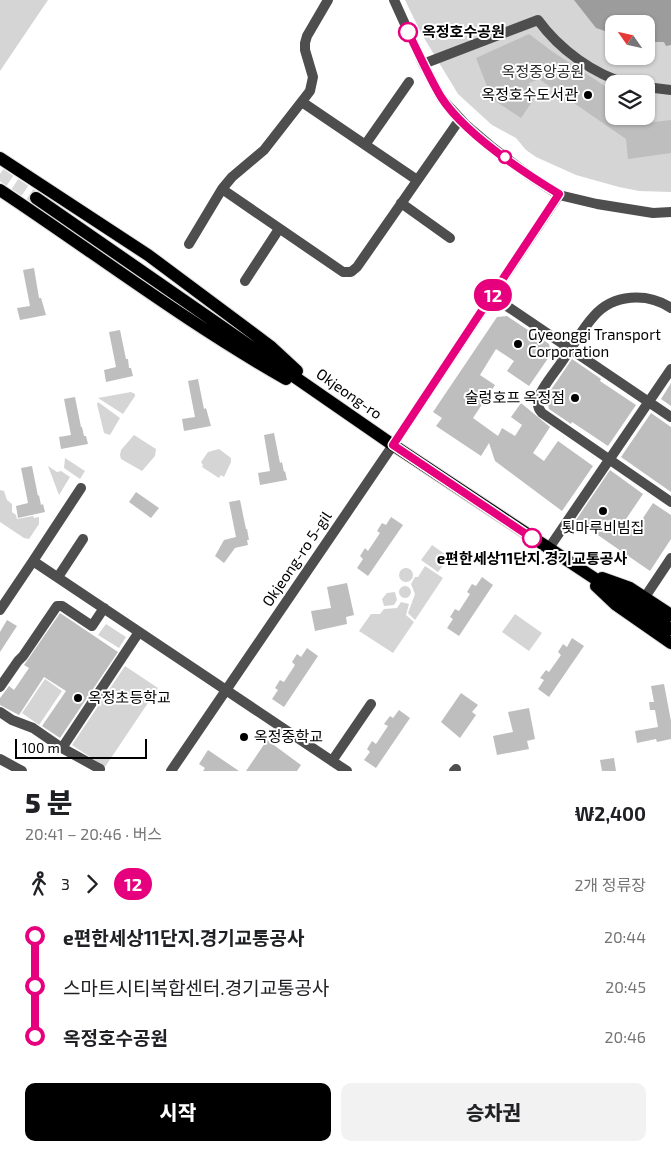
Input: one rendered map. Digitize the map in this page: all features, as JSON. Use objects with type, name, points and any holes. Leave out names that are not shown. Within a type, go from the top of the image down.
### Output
[{"type":"main road","points":[[3,163],[148,255],[270,346],[314,389]]},
{"type":"main road","points":[[0,190],[244,354],[286,379],[314,389]]},
{"type":"main road","name":"Okjeong-ro","points":[[36,198],[393,445],[671,629]]},
{"type":"main road","points":[[583,571],[622,584],[671,615]]},
{"type":"main road","points":[[583,571],[615,604],[671,643]]},
{"type":"street","points":[[189,244],[232,177],[264,150],[310,90],[313,77],[305,50],[305,43],[307,36],[328,0]]},
{"type":"street","points":[[394,0],[423,64],[442,99],[460,119],[492,147],[530,176],[559,194],[597,204],[653,214],[671,212]]},
{"type":"street","points":[[423,64],[538,20],[551,38],[574,57],[608,75]]},
{"type":"street","points":[[366,145],[409,82]]},
{"type":"street","points":[[655,88],[671,90]]},
{"type":"street","points":[[302,102],[417,180]]},
{"type":"street","points":[[222,190],[347,273],[357,267],[460,119]]},
{"type":"street","name":"Okjeong-ro 5-gil","points":[[171,771],[393,445],[559,194]]},
{"type":"street","points":[[401,203],[450,238]]},
{"type":"street","points":[[245,281],[279,229]]},
{"type":"street","points":[[492,296],[671,417]]},
{"type":"street","points":[[671,308],[661,302],[650,299],[629,297],[605,306],[594,316],[570,350],[540,396],[538,405],[542,413],[671,502]]},
{"type":"street","points":[[548,548],[671,368]]},
{"type":"street","points":[[0,610],[81,488]]},
{"type":"street","points":[[58,578],[83,539]]},
{"type":"street","points":[[644,597],[671,558]]},
{"type":"street","points":[[33,560],[347,771]]},
{"type":"street","points":[[0,687],[57,606],[62,606],[92,626],[104,608]]},
{"type":"street","points":[[62,748],[139,632]]},
{"type":"street","points":[[332,761],[370,704]]},
{"type":"street","points":[[0,712],[12,720],[33,728],[62,748],[100,769]]},
{"type":"street","points":[[0,759],[22,771]]},
{"type":"green space","points":[[0,0],[48,0],[0,71]]},
{"type":"green space","name":"옥정중앙공원","points":[[405,0],[671,0],[671,192],[639,191],[619,187],[576,175],[536,157],[526,150],[516,138],[492,125],[458,94],[421,33]]},
{"type":"green space","points":[[131,392],[135,396],[123,414],[98,398]]},
{"type":"green space","points":[[98,402],[120,418],[110,435],[104,433]]},
{"type":"green space","points":[[134,435],[156,449],[155,456],[142,471],[121,459],[120,455],[121,450]]},
{"type":"green space","points":[[219,449],[231,458],[231,462],[224,477],[221,475],[219,478],[202,467],[201,462],[208,452]]},
{"type":"green space","points":[[65,458],[85,471],[80,479],[64,468]]},
{"type":"green space","points":[[48,466],[70,477],[59,495]]},
{"type":"green space","points":[[0,490],[4,491],[7,500],[12,504],[12,512],[16,515],[17,519],[33,516],[34,518],[39,517],[39,524],[29,539],[24,538],[0,522]]},
{"type":"green space","points":[[432,545],[449,557],[438,572],[421,560]]},
{"type":"green space","points":[[425,566],[443,578],[415,620],[408,613],[415,594],[411,584]]},
{"type":"green space","points":[[406,568],[411,570],[413,575],[411,580],[406,582],[401,580],[399,575],[401,570]]},
{"type":"green space","points":[[407,586],[410,587],[410,597],[403,598],[400,597],[399,590],[400,587]]},
{"type":"green space","points":[[395,592],[397,600],[394,605],[384,606],[382,599],[387,593]]},
{"type":"green space","points":[[401,602],[409,604],[406,615],[414,622],[393,653],[359,631],[371,614],[380,614],[384,609],[397,608]]},
{"type":"green space","points":[[515,614],[542,633],[529,651],[502,632]]},
{"type":"green space","points":[[106,624],[126,637],[119,648],[98,635]]},
{"type":"green space","points":[[125,666],[158,688],[105,767],[72,745]]},
{"type":"green space","points":[[45,679],[62,691],[39,725],[22,713]]},
{"type":"shaded area","points":[[574,0],[671,0],[671,45],[666,46],[664,42],[655,42],[655,15],[605,15],[605,31],[596,28]]},
{"type":"building","name":"옥정호수도서관","points":[[529,34],[605,86],[605,125],[539,79],[529,83],[534,99],[521,118],[492,99],[476,58]]},
{"type":"building","name":"옥정호수도서관","points":[[671,120],[671,153],[628,159],[626,139],[606,125],[655,125],[655,122]]},
{"type":"building","points":[[34,268],[39,298],[41,298],[46,315],[20,320],[17,308],[30,306],[23,270]]},
{"type":"building","points":[[507,316],[549,344],[551,354],[529,386],[507,371],[514,361],[496,349],[480,375],[495,385],[473,418],[498,436],[502,428],[515,436],[522,425],[511,417],[521,403],[550,427],[533,453],[544,461],[558,441],[593,466],[562,511],[495,461],[489,443],[481,456],[436,426],[442,418],[433,412],[497,317]]},
{"type":"building","points":[[120,330],[126,359],[128,359],[129,368],[131,368],[133,376],[106,382],[104,370],[116,367],[109,332]]},
{"type":"building","points":[[572,359],[601,379],[600,381],[636,405],[608,446],[549,409],[546,397]]},
{"type":"building","points":[[198,379],[204,409],[206,408],[211,426],[184,431],[182,419],[195,417],[188,381]]},
{"type":"building","points":[[671,383],[671,406],[661,399]]},
{"type":"building","points":[[75,397],[81,427],[88,444],[61,449],[59,437],[71,435],[64,399]]},
{"type":"building","points":[[651,413],[671,427],[671,492],[621,457]]},
{"type":"building","points":[[274,433],[280,463],[282,462],[287,480],[260,485],[258,473],[270,471],[264,435]]},
{"type":"building","points":[[32,466],[38,496],[45,512],[18,518],[16,506],[28,503],[21,468]]},
{"type":"building","points":[[610,470],[643,494],[624,522],[635,530],[653,503],[671,515],[671,539],[650,571],[576,520]]},
{"type":"building","points":[[136,492],[159,508],[151,518],[129,502]]},
{"type":"building","points":[[240,500],[249,540],[247,540],[248,545],[235,548],[224,563],[215,556],[224,540],[236,537],[229,502]]},
{"type":"building","points":[[391,517],[403,525],[368,576],[357,568],[363,559],[360,556],[365,548],[368,551],[380,533],[377,531],[382,523],[386,525]]},
{"type":"building","points":[[482,577],[493,585],[459,636],[447,628],[453,619],[450,617],[455,609],[459,611],[470,594],[467,592],[472,584],[476,586]]},
{"type":"building","points":[[347,583],[354,615],[346,617],[347,624],[315,631],[311,611],[331,608],[327,587]]},
{"type":"building","points":[[60,613],[118,652],[60,738],[42,726],[66,691],[44,677],[19,715],[0,705],[0,698],[9,686],[14,690],[29,668],[24,665]]},
{"type":"building","points":[[7,620],[17,626],[0,652],[0,632]]},
{"type":"building","points":[[572,638],[584,646],[549,697],[538,689],[544,680],[540,678],[546,670],[549,672],[561,655],[558,652],[563,644],[567,647]]},
{"type":"building","points":[[307,648],[318,656],[284,707],[272,699],[278,690],[275,688],[280,680],[284,682],[295,665],[292,662],[297,654],[301,657]]},
{"type":"building","points":[[664,684],[671,721],[671,739],[657,742],[656,739],[637,743],[635,731],[658,727],[655,710],[650,710],[649,702],[654,702],[651,686]]},
{"type":"building","points":[[461,693],[478,705],[472,712],[476,715],[460,738],[441,722]]},
{"type":"building","points":[[529,708],[535,739],[527,741],[529,749],[497,755],[493,736],[513,732],[508,712]]},
{"type":"building","points":[[399,710],[410,718],[376,768],[364,760],[370,752],[367,749],[372,741],[376,744],[388,726],[384,724],[390,716],[393,718]]},
{"type":"building","points":[[267,740],[301,765],[297,771],[246,771]]},
{"type":"building","points":[[208,750],[239,771],[203,771],[205,768],[199,764]]},
{"type":"building","points":[[614,758],[616,771],[602,771],[600,760]]},
{"type":"tunnel","points":[[0,174],[36,198]]},
{"type":"bus line","name":"12","points":[[408,32],[442,99],[465,124],[530,176],[559,194],[393,445],[532,538]]},
{"type":"place","name":"옥정호수공원","points":[[408,32]]},
{"type":"place","name":"옥정호수도서관","points":[[588,95]]},
{"type":"place","name":"Gyeonggi Transport Corporation","points":[[518,344]]},
{"type":"place","name":"술렁호프 옥정점","points":[[575,398]]},
{"type":"place","name":"툇마루비빔집","points":[[603,511]]},
{"type":"place","name":"e편한세상11단지.경기교통공사","points":[[532,538]]},
{"type":"place","name":"옥정초등학교","points":[[78,698]]},
{"type":"place","name":"옥정중학교","points":[[244,737]]}]
